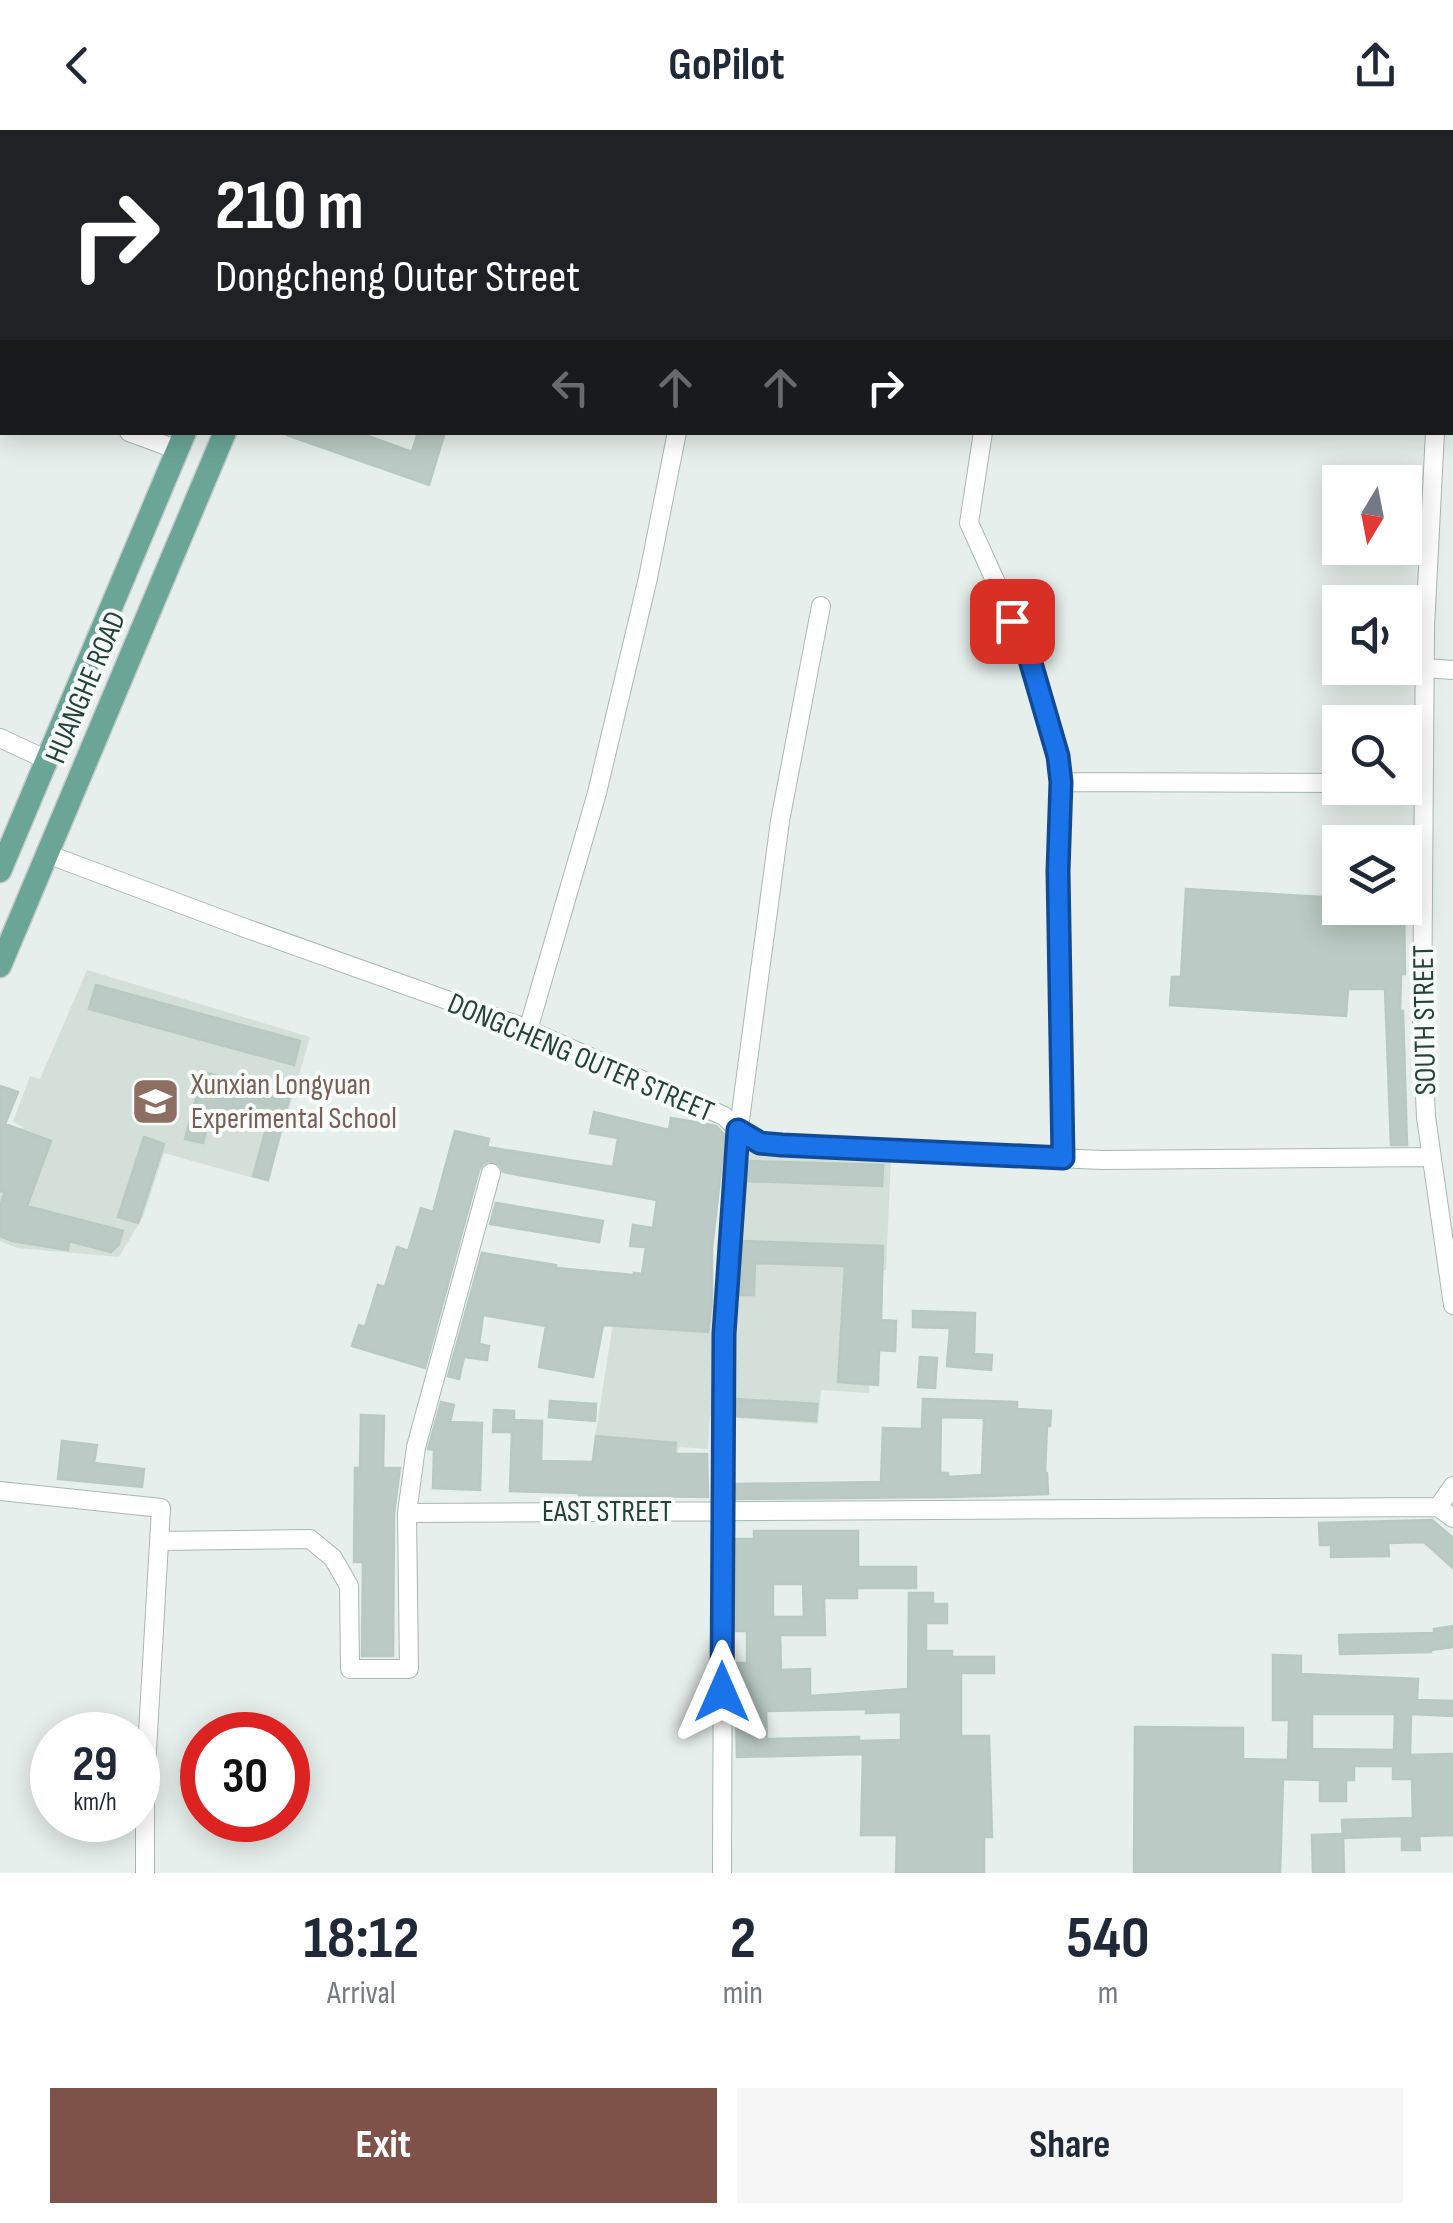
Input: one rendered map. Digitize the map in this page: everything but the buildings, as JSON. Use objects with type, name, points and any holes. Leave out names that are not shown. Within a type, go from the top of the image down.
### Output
[{"type":"main road","name":"HUANGHE ROAD","points":[[0,966],[224,435]]},
{"type":"main road","name":"HUANGHE ROAD","points":[[0,871],[181,441]]},
{"type":"street","points":[[146,435],[181,441]]},
{"type":"street","points":[[528,1030],[597,793],[648,578],[675,435]]},
{"type":"street","points":[[983,435],[969,523],[1028,653],[1058,756],[1061,782],[1058,871],[1063,1158]]},
{"type":"street","name":"SOUTH STREET","points":[[1421,705],[1435,435]]},
{"type":"street","points":[[722,1873],[724,1334],[738,1130],[780,820],[820,606]]},
{"type":"street","points":[[1425,668],[1453,670]]},
{"type":"street","points":[[0,738],[47,760]]},
{"type":"street","points":[[1061,782],[1322,783]]},
{"type":"street","name":"SOUTH STREET","points":[[1415,805],[1426,1117],[1453,1305]]},
{"type":"street","name":"DONGCHENG OUTER STREET","points":[[47,854],[528,1030],[724,1116],[760,1143],[1121,1160],[1431,1157]]},
{"type":"street","points":[[160,1540],[310,1540],[333,1558],[349,1586],[350,1670],[408,1669],[407,1513],[416,1447],[491,1173]]},
{"type":"street","points":[[1445,1512],[1453,1486]]},
{"type":"street","points":[[0,1491],[161,1508],[145,1785],[145,1873]]},
{"type":"street","name":"EAST STREET","points":[[407,1513],[1445,1512]]},
{"type":"shaded area","name":"Xunxian Longyuan Experimental School","points":[[87,970],[310,1037],[268,1182],[164,1153],[143,1217],[119,1257],[17,1248],[0,1241],[0,1188],[23,1127],[13,1122],[30,1076],[40,1079]]},
{"type":"shaded area","points":[[742,1150],[891,1157],[886,1270],[875,1271],[869,1393],[821,1390],[818,1424],[710,1416],[708,1449],[679,1447],[677,1457],[591,1463],[617,1298],[735,1306]]},
{"type":"place","name":"Xunxian Longyuan Experimental School","points":[[156,1101]]},
{"type":"route","points":[[722,1692],[724,1334],[738,1130],[760,1143],[782,1145],[1063,1158],[1058,871],[1061,782],[1058,756],[1028,653],[1012,621]]}]
